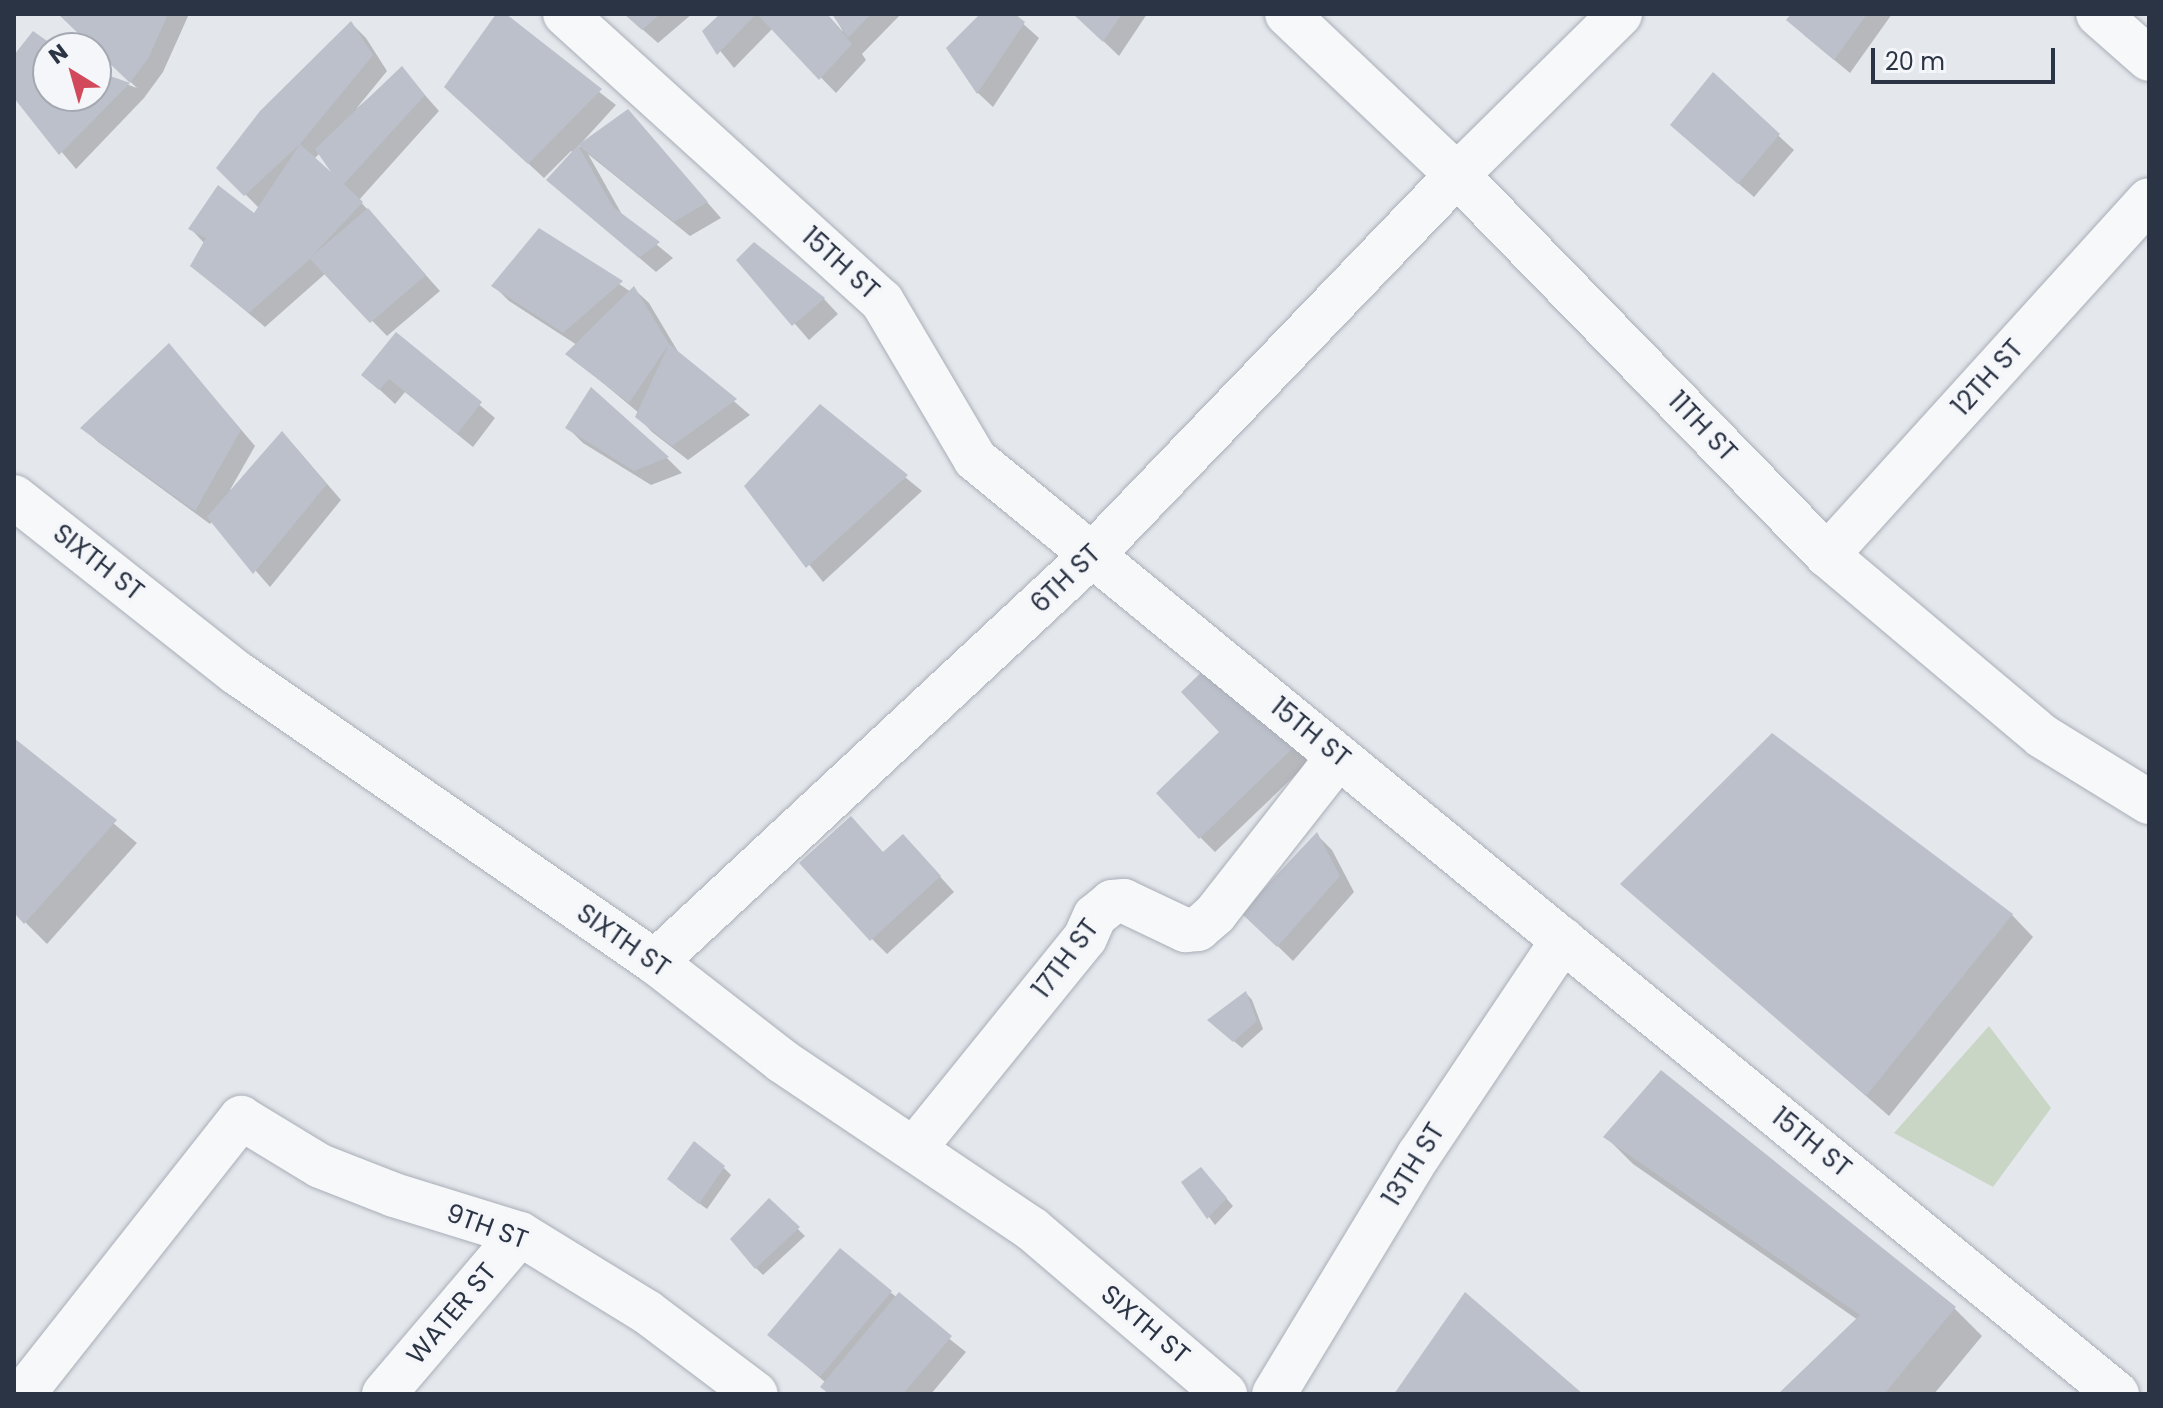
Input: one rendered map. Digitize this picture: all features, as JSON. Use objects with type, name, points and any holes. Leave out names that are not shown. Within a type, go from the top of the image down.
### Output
[{"type":"street","name":"15TH ST","points":[[565,14],[882,301],[975,459],[2117,1394]]},
{"type":"street","name":"11TH ST","points":[[1287,14],[1457,175],[1827,555],[2042,736],[2149,802]]},
{"type":"street","name":"6TH ST","points":[[655,962],[1092,555],[1457,175],[1620,14]]},
{"type":"street","points":[[2098,14],[2149,59]]},
{"type":"street","name":"12TH ST","points":[[1827,555],[2149,200]]},
{"type":"street","name":"SIXTH ST","points":[[14,497],[237,673],[655,962],[782,1061],[1032,1229],[1225,1394]]},
{"type":"street","name":"17TH ST","points":[[914,1149],[1085,938],[1095,916],[1112,902],[1124,901],[1185,930],[1198,929],[1215,914],[1338,757]]},
{"type":"street","name":"13TH ST","points":[[1274,1394],[1419,1155],[1563,940]]},
{"type":"street","name":"9TH ST","points":[[23,1394],[241,1118],[320,1166],[394,1195],[520,1234],[647,1312],[756,1394]]},
{"type":"street","name":"WATER ST","points":[[384,1394],[520,1234]]},
{"type":"green space","points":[[1989,1026],[2051,1108],[1993,1187],[1894,1133]]},
{"type":"building","points":[[58,14],[168,14],[149,57],[130,83],[112,66],[112,32],[77,32]]},
{"type":"building","points":[[496,14],[506,14],[602,89],[528,164],[444,87]]},
{"type":"building","points":[[624,14],[660,14],[642,30]]},
{"type":"building","points":[[720,14],[756,14],[717,55],[702,31]]},
{"type":"building","points":[[757,14],[827,14],[852,44],[819,80]]},
{"type":"building","points":[[832,14],[871,14],[848,38]]},
{"type":"building","points":[[980,14],[1015,14],[1025,22],[977,94],[946,48]]},
{"type":"building","points":[[1073,14],[1122,14],[1103,42]]},
{"type":"building","points":[[1791,14],[1867,14],[1834,60],[1786,20]]},
{"type":"building","points":[[351,21],[373,55],[300,144],[244,196],[216,168],[260,111]]},
{"type":"building","points":[[32,32],[32,112],[101,112],[59,155],[14,98],[14,55]]},
{"type":"building","points":[[402,66],[425,95],[344,184],[363,202],[312,256],[368,208],[426,275],[370,323],[310,259],[249,313],[190,266],[206,238],[188,229],[218,185],[254,213],[300,144],[331,172],[315,149]]},
{"type":"building","points":[[1713,72],[1780,134],[1738,184],[1670,125]]},
{"type":"building","points":[[112,77],[130,83],[112,101]]},
{"type":"building","points":[[628,109],[708,202],[674,222],[578,145]]},
{"type":"building","points":[[578,145],[613,207],[660,242],[639,258],[546,180]]},
{"type":"building","points":[[539,228],[623,281],[563,333],[491,286]]},
{"type":"building","points":[[754,242],[825,298],[792,326],[736,260]]},
{"type":"building","points":[[634,286],[669,344],[629,403],[565,354]]},
{"type":"building","points":[[396,332],[482,402],[457,434],[389,379],[379,390],[361,375]]},
{"type":"building","points":[[169,343],[241,430],[195,511],[80,428]]},
{"type":"building","points":[[669,344],[737,399],[672,446],[635,417]]},
{"type":"building","points":[[591,387],[669,457],[634,471],[565,428]]},
{"type":"building","points":[[820,404],[908,475],[806,568],[744,486]]},
{"type":"building","points":[[282,431],[327,484],[253,574],[207,517]]},
{"type":"building","points":[[1214,660],[1296,745],[1199,839],[1156,793],[1219,732],[1181,692]]},
{"type":"building","points":[[1772,733],[2013,914],[1866,1096],[1620,884]]},
{"type":"building","points":[[14,738],[117,820],[24,924],[14,913]]},
{"type":"building","points":[[851,816],[883,852],[903,834],[941,876],[870,941],[799,863]]},
{"type":"building","points":[[1317,832],[1340,876],[1277,947],[1241,913]]},
{"type":"building","points":[[1246,991],[1257,1021],[1233,1042],[1207,1020]]},
{"type":"building","points":[[1661,1070],[1956,1307],[1884,1394],[1778,1394],[1860,1315],[1603,1137]]},
{"type":"building","points":[[694,1141],[725,1166],[699,1204],[667,1179]]},
{"type":"building","points":[[1201,1167],[1227,1198],[1207,1219],[1181,1182]]},
{"type":"building","points":[[769,1198],[800,1227],[755,1269],[730,1239]]},
{"type":"building","points":[[840,1248],[892,1291],[820,1377],[767,1335]]},
{"type":"building","points":[[899,1292],[952,1336],[903,1394],[829,1394],[820,1387]]},
{"type":"building","points":[[1465,1292],[1583,1394],[1394,1394]]}]
